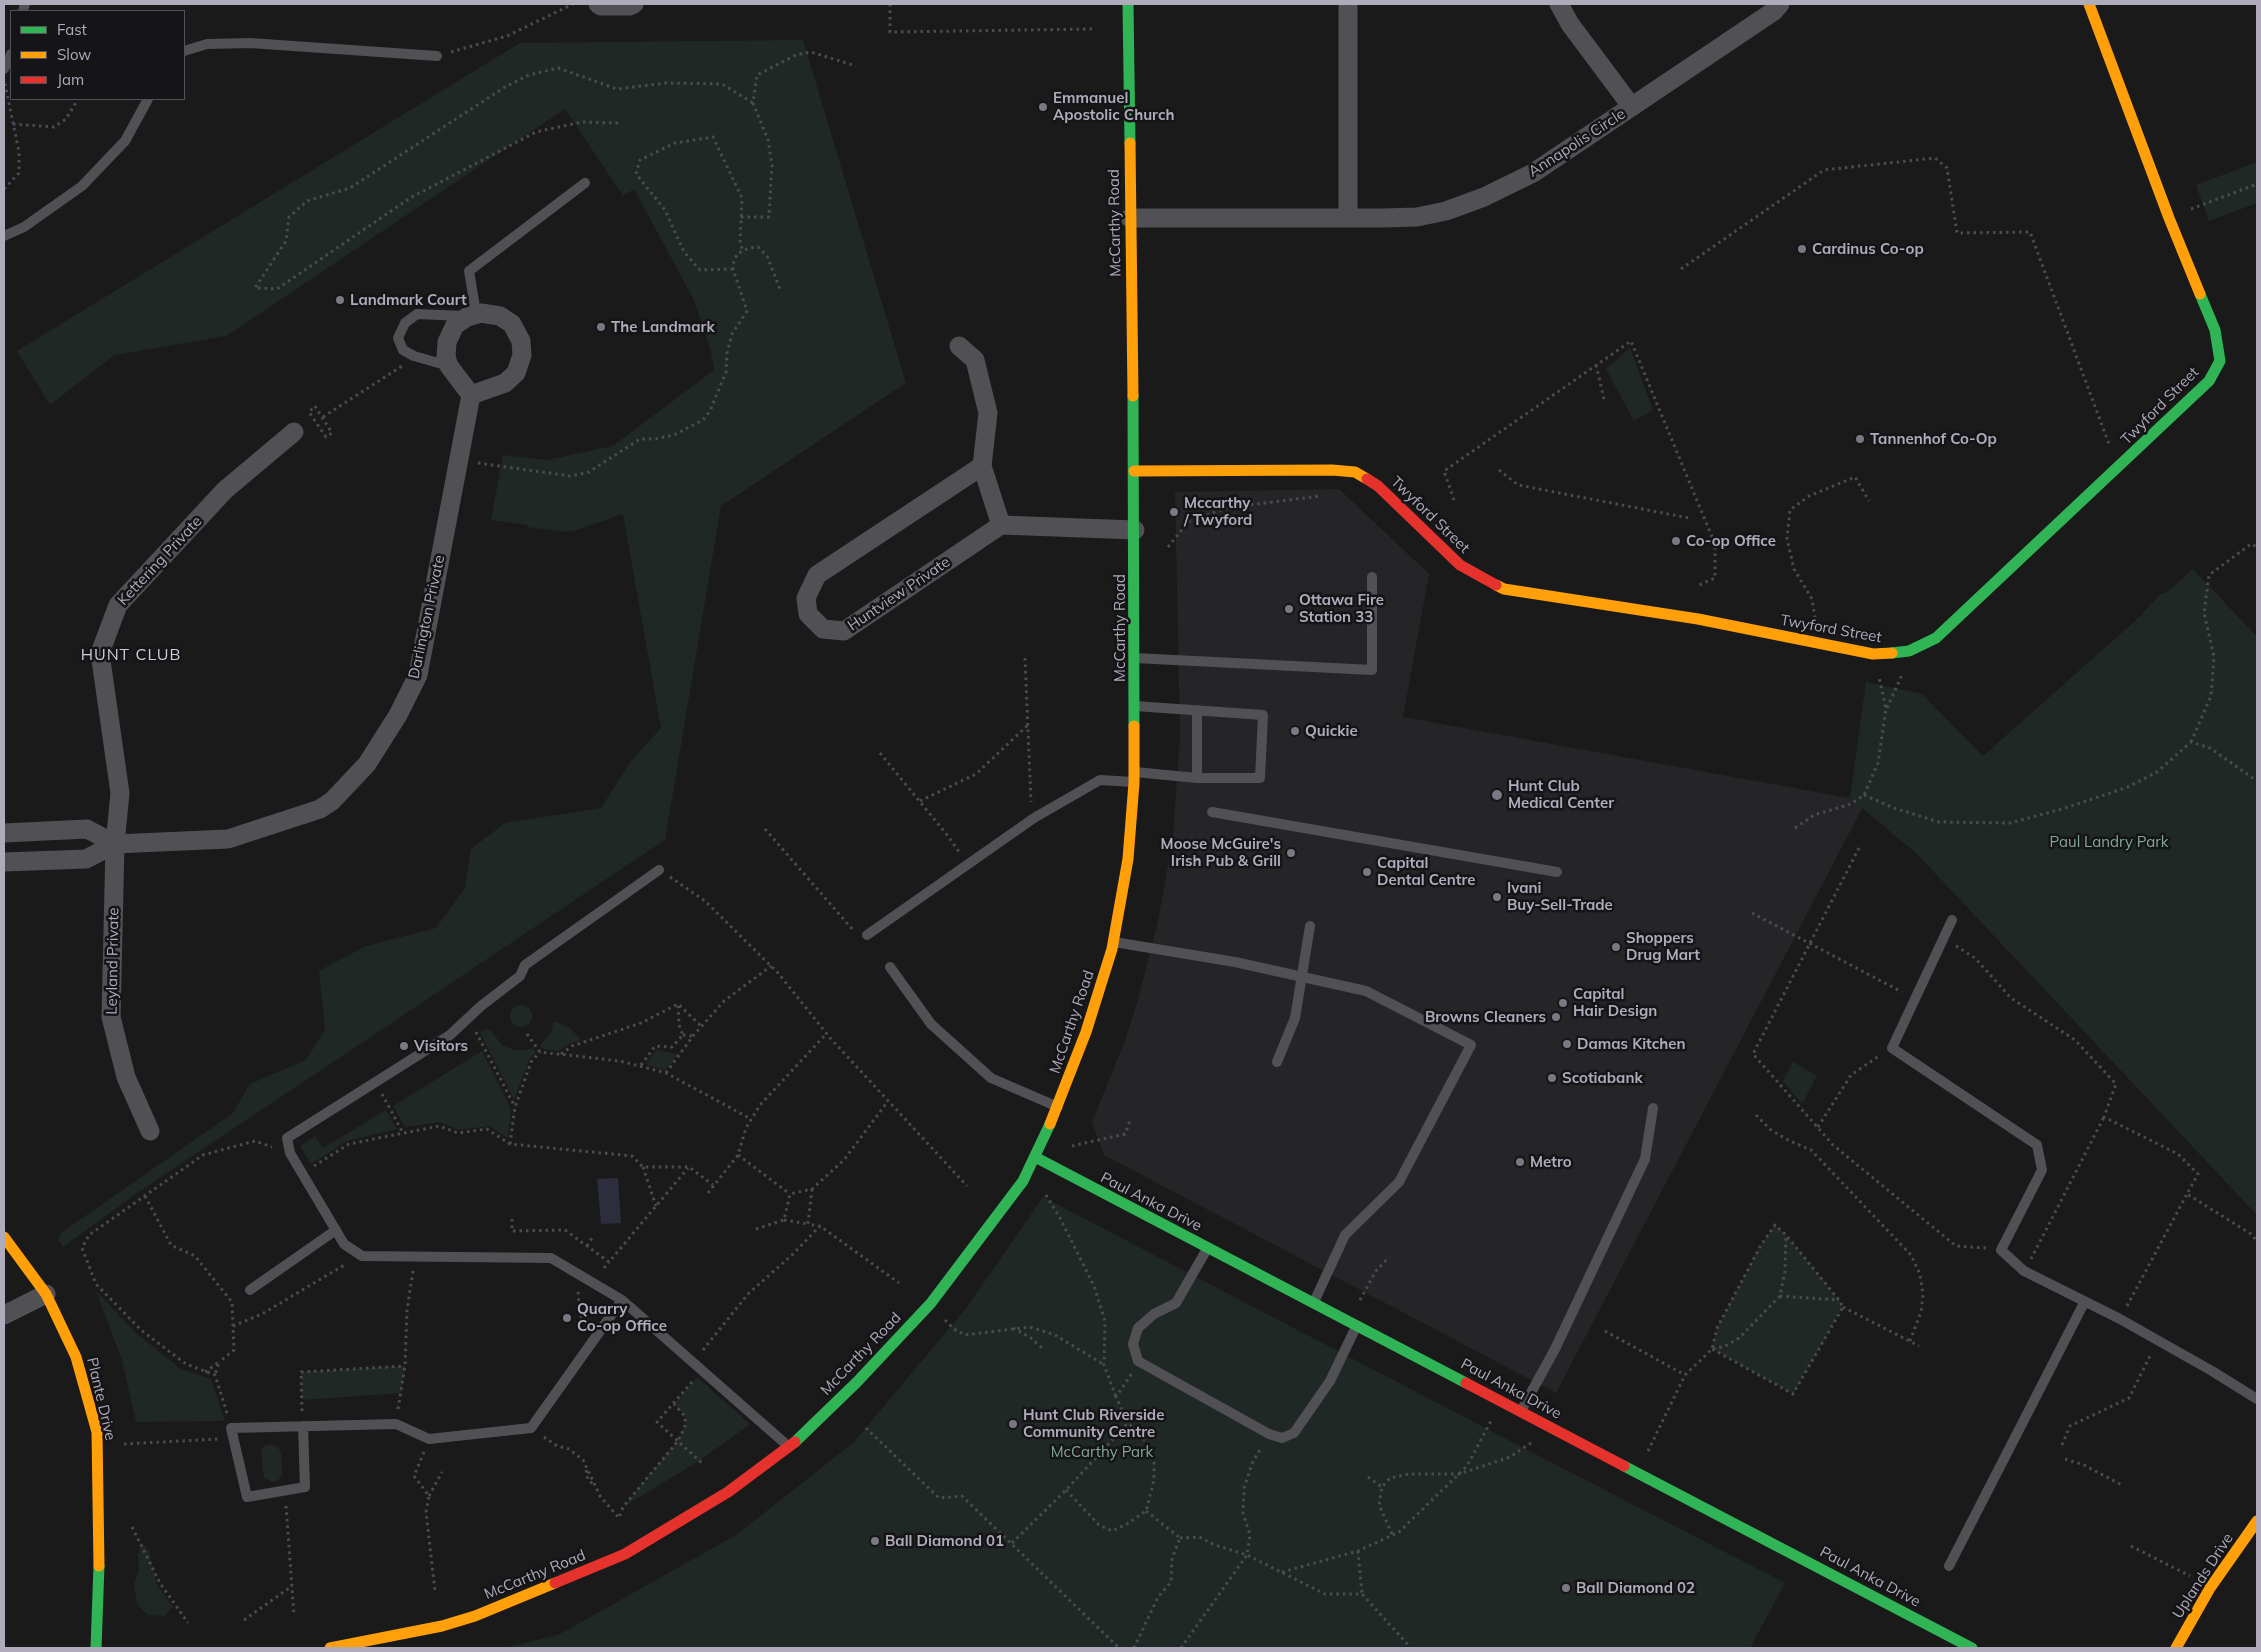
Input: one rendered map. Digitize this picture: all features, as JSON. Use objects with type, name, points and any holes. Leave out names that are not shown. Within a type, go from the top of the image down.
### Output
[{"type":"street","points":[[598,4],[600,6],[630,6],[634,4]]},
{"type":"street","name":"McCarthy Road","points":[[330,1648],[442,1626],[475,1616],[625,1554],[728,1492],[790,1447],[857,1382],[931,1303],[1022,1181],[1035,1157],[1058,1107],[1086,1032],[1114,942],[1128,859],[1134,777],[1135,530],[1128,4]]},
{"type":"street","points":[[1348,4],[1348,218]]},
{"type":"street","points":[[1558,4],[1570,24],[1632,107]]},
{"type":"street","name":"Annapolis Circle","points":[[1130,218],[1417,217],[1446,211],[1484,197],[1533,173],[1774,11],[1780,4]]},
{"type":"street","name":"Twyford Street","points":[[1134,471],[1332,470],[1356,472],[1378,486],[1460,565],[1504,589],[1698,619],[1873,654],[1909,651],[1936,638],[2119,468],[2209,381],[2220,361],[2215,330],[2170,218],[2089,4]]},
{"type":"street","points":[[491,313],[508,321],[517,332],[521,341],[522,355],[516,373],[505,383],[471,395],[449,366],[446,352],[448,338],[455,325],[472,315],[491,313]]},
{"type":"street","points":[[959,346],[975,360],[988,412],[982,466],[1000,525],[1135,530]]},
{"type":"street","name":"Darlington Private","points":[[4,862],[86,859],[115,844],[228,839],[320,809],[332,801],[367,764],[398,715],[418,675],[471,395]]},
{"type":"street","name":"Kettering Private","points":[[115,844],[120,794],[100,653],[118,605],[225,490],[294,432]]},
{"type":"street","name":"Huntview Private","points":[[982,466],[818,575],[806,598],[808,614],[823,629],[844,631],[1000,525]]},
{"type":"street","points":[[4,833],[87,829],[115,844]]},
{"type":"street","name":"Leyland Private","points":[[115,844],[111,1016],[126,1077],[150,1131]]},
{"type":"street","name":"Paul Anka Drive","points":[[1035,1157],[1972,1648]]},
{"type":"street","name":"Plante Drive","points":[[4,1237],[46,1294],[76,1357],[97,1432],[100,1536],[96,1648]]},
{"type":"street","points":[[4,1315],[46,1294]]},
{"type":"street","name":"Uplands Drive","points":[[2176,1648],[2210,1588],[2257,1521]]},
{"type":"lane","points":[[185,51],[207,44],[250,43],[437,56]]},
{"type":"lane","points":[[4,69],[10,56]]},
{"type":"lane","points":[[4,236],[24,227],[82,186],[125,141],[147,100]]},
{"type":"lane","points":[[449,366],[414,356],[403,350],[398,338],[404,324],[417,314],[472,315],[469,271],[586,182]]},
{"type":"lane","points":[[1135,658],[1372,670],[1372,577]]},
{"type":"lane","points":[[867,935],[1034,818],[1100,780],[1134,777],[1260,778],[1263,715],[1135,706]]},
{"type":"lane","points":[[1197,778],[1198,710]]},
{"type":"lane","points":[[1212,812],[1557,872]]},
{"type":"lane","points":[[659,870],[525,965],[520,976],[450,1035],[287,1138],[290,1153],[344,1244],[362,1256],[551,1258],[622,1300],[790,1447]]},
{"type":"lane","points":[[1952,920],[1945,939],[1892,1048],[2037,1145],[2042,1170],[2002,1250],[2024,1271],[2084,1303],[2120,1319],[2257,1399]]},
{"type":"lane","points":[[1277,1062],[1295,1018],[1310,926]]},
{"type":"lane","points":[[1114,942],[1235,962],[1366,990],[1471,1045],[1399,1182],[1345,1235],[1313,1303]]},
{"type":"lane","points":[[890,967],[931,1024],[991,1078],[1058,1107]]},
{"type":"lane","points":[[1521,1411],[1555,1349],[1645,1159],[1653,1108]]},
{"type":"lane","points":[[250,1290],[336,1230]]},
{"type":"lane","points":[[1208,1248],[1176,1303],[1154,1314],[1138,1328],[1132,1344],[1138,1362],[1269,1434],[1282,1438],[1294,1433],[1330,1381],[1357,1326]]},
{"type":"lane","points":[[303,1426],[305,1487],[247,1497],[231,1428],[303,1426],[396,1424],[429,1439],[531,1428],[622,1300]]},
{"type":"lane","points":[[1949,1566],[2084,1303]]},
{"type":"path","points":[[437,56],[507,36],[573,4]]},
{"type":"path","points":[[890,4],[890,32],[1093,29]]},
{"type":"path","points":[[741,217],[769,217],[772,165],[768,140],[753,103],[757,75],[796,55],[811,52],[856,66]]},
{"type":"path","points":[[618,124],[582,122],[536,132],[410,198],[277,289],[255,288],[286,241],[289,217],[307,201],[350,188],[505,87],[529,75],[558,68],[617,89],[666,83],[722,84],[753,103]]},
{"type":"path","points":[[4,78],[19,152],[19,173],[4,189]]},
{"type":"path","points":[[13,124],[54,127],[66,119],[77,100]]},
{"type":"path","points":[[733,269],[700,270],[684,252],[665,210],[636,174],[640,160],[675,143],[713,137],[742,198],[740,244],[743,250]]},
{"type":"path","points":[[1681,269],[1824,170],[1935,158],[1947,168],[1958,233],[2030,232],[2119,468]]},
{"type":"path","points":[[2170,218],[2257,184]]},
{"type":"path","points":[[501,466],[570,476],[589,472],[640,439],[655,439],[674,435],[703,420],[710,411],[726,372],[727,353],[732,334],[747,311],[733,269],[737,254],[743,250],[758,247],[767,256],[781,292]]},
{"type":"path","points":[[1454,500],[1444,471],[1631,341],[1715,544],[1715,578],[1699,585]]},
{"type":"path","points":[[323,417],[392,374],[414,356]]},
{"type":"path","points":[[1596,365],[1604,399]]},
{"type":"path","points":[[316,406],[323,417],[332,433],[326,437],[309,412],[316,406]]},
{"type":"path","points":[[1499,470],[1518,485],[1689,518]]},
{"type":"path","points":[[1819,643],[1812,599],[1794,569],[1787,539],[1790,510],[1809,496],[1854,477],[1869,501]]},
{"type":"path","points":[[1168,547],[1188,522],[1226,508],[1324,495]]},
{"type":"path","points":[[1864,795],[1894,808],[1939,822],[2010,823],[2062,809],[2128,787],[2157,772],[2191,742],[2211,696],[2214,657],[2204,612],[2210,575],[2251,544],[2257,547]]},
{"type":"path","points":[[1795,828],[1814,816],[1851,804],[1864,795],[1878,762],[1886,709],[1907,666],[1909,651]]},
{"type":"path","points":[[1873,654],[1886,709]]},
{"type":"path","points":[[1026,658],[1030,794],[1034,818]]},
{"type":"path","points":[[920,801],[976,774],[1028,725]]},
{"type":"path","points":[[2191,742],[2210,748],[2257,781]]},
{"type":"path","points":[[880,753],[948,836],[967,865]]},
{"type":"path","points":[[765,829],[851,930],[867,935]]},
{"type":"path","points":[[1859,848],[1752,1054],[1834,1145],[1956,1246],[2002,1250]]},
{"type":"path","points":[[659,870],[706,900],[771,966],[826,1034],[967,1186]]},
{"type":"path","points":[[1752,913],[1915,999]]},
{"type":"path","points":[[1945,939],[1975,958],[2011,998],[2075,1040],[2116,1084],[2104,1117],[2039,1247],[2024,1271]]},
{"type":"path","points":[[666,1073],[701,1026],[724,1001],[771,966]]},
{"type":"path","points":[[678,1004],[701,1026]]},
{"type":"path","points":[[678,1004],[679,1025],[683,1035]]},
{"type":"path","points":[[560,1055],[572,1046],[641,1024],[678,1004]]},
{"type":"path","points":[[469,1018],[515,1107]]},
{"type":"path","points":[[527,1034],[540,1052],[640,1065],[666,1073],[751,1119]]},
{"type":"path","points":[[708,1193],[738,1155],[746,1128],[760,1105],[826,1034]]},
{"type":"path","points":[[683,1035],[693,1036]]},
{"type":"path","points":[[640,1065],[656,1046],[672,1047],[683,1035]]},
{"type":"path","points":[[1818,1127],[1851,1075],[1892,1048]]},
{"type":"path","points":[[510,1144],[515,1107],[531,1062],[540,1052]]},
{"type":"path","points":[[374,1083],[403,1133]]},
{"type":"path","points":[[738,1155],[790,1194],[812,1189],[844,1160],[888,1101]]},
{"type":"path","points":[[1756,1115],[1771,1130],[1788,1140],[1812,1150],[1911,1255],[1920,1274],[1923,1295],[1921,1312],[1910,1341]]},
{"type":"path","points":[[2104,1117],[2178,1154],[2198,1174],[2120,1319]]},
{"type":"path","points":[[1072,1146],[1125,1134],[1131,1118]]},
{"type":"path","points":[[302,1174],[349,1144],[439,1126],[458,1133],[487,1129],[510,1144],[632,1156],[643,1167],[656,1206]]},
{"type":"path","points":[[215,1376],[186,1364],[141,1330],[96,1284],[82,1248],[89,1235],[203,1155],[255,1141],[290,1153]]},
{"type":"path","points":[[643,1167],[689,1167],[713,1185]]},
{"type":"path","points":[[604,1268],[689,1167]]},
{"type":"path","points":[[808,1224],[812,1189]]},
{"type":"path","points":[[784,1220],[790,1194]]},
{"type":"path","points":[[1046,1194],[1094,1286],[1105,1321],[1104,1365],[1116,1397],[1128,1423],[1144,1438],[1154,1461],[1154,1480],[1146,1510],[1127,1524],[1112,1531],[1099,1525],[1066,1490]]},
{"type":"path","points":[[2187,1194],[2251,1234],[2257,1240]]},
{"type":"path","points":[[146,1196],[171,1245],[195,1256],[232,1302],[234,1350],[205,1372]]},
{"type":"path","points":[[512,1219],[512,1231],[565,1230],[609,1262]]},
{"type":"path","points":[[756,1229],[784,1220],[820,1226],[899,1283]]},
{"type":"path","points":[[1712,1349],[1717,1328],[1762,1245],[1775,1225],[1786,1235],[1843,1307],[1919,1346]]},
{"type":"path","points":[[705,1347],[748,1294],[793,1254],[820,1226]]},
{"type":"path","points":[[1638,1472],[1685,1375],[1712,1349],[1725,1346],[1739,1338],[1780,1296],[1785,1271],[1786,1235]]},
{"type":"path","points":[[587,1246],[592,1238]]},
{"type":"path","points":[[233,1326],[262,1314],[362,1256]]},
{"type":"path","points":[[396,1424],[405,1366],[407,1310],[416,1256]]},
{"type":"path","points":[[1360,1300],[1376,1271],[1390,1258]]},
{"type":"path","points":[[578,1284],[579,1316],[590,1320]]},
{"type":"path","points":[[1780,1296],[1839,1300]]},
{"type":"path","points":[[931,1303],[954,1329],[965,1335],[1030,1327],[1055,1335],[1104,1365]]},
{"type":"path","points":[[1712,1349],[1793,1394],[1843,1307]]},
{"type":"path","points":[[1013,1328],[1031,1338],[1043,1349]]},
{"type":"path","points":[[1605,1331],[1685,1375]]},
{"type":"path","points":[[2062,1445],[2070,1426],[2128,1398],[2158,1340]]},
{"type":"path","points":[[219,1362],[215,1376],[231,1428]]},
{"type":"path","points":[[1116,1397],[1138,1362]]},
{"type":"path","points":[[303,1426],[301,1372],[405,1366]]},
{"type":"path","points":[[702,1370],[658,1422],[704,1465]]},
{"type":"path","points":[[1282,1572],[1358,1551],[1399,1532],[1467,1466],[1503,1401]]},
{"type":"path","points":[[531,1428],[557,1446],[569,1449],[583,1460],[600,1496],[619,1518],[623,1507],[678,1440],[686,1424],[684,1415],[674,1404]]},
{"type":"path","points":[[1012,1543],[1066,1490],[1128,1423]]},
{"type":"path","points":[[866,1428],[939,1498],[962,1496],[1119,1648]]},
{"type":"path","points":[[1392,1535],[1379,1505],[1382,1487],[1390,1478],[1409,1474],[1459,1474],[1510,1457],[1552,1428]]},
{"type":"path","points":[[1182,1648],[1246,1554],[1250,1535],[1243,1513],[1244,1488],[1254,1461],[1269,1434]]},
{"type":"path","points":[[429,1439],[414,1476],[429,1496]]},
{"type":"path","points":[[124,1444],[200,1440]]},
{"type":"path","points":[[2065,1459],[2084,1464],[2122,1485]]},
{"type":"path","points":[[434,1591],[426,1512],[429,1496],[442,1472]]},
{"type":"path","points":[[1368,1477],[1382,1487]]},
{"type":"path","points":[[285,1490],[294,1616]]},
{"type":"path","points":[[1146,1510],[1180,1538],[1199,1537],[1214,1545],[1246,1554],[1325,1594],[1362,1594]]},
{"type":"path","points":[[132,1527],[160,1583],[188,1623]]},
{"type":"path","points":[[1134,1648],[1158,1597],[1171,1582],[1172,1559],[1180,1538]]},
{"type":"path","points":[[2131,1546],[2210,1588]]},
{"type":"path","points":[[1358,1551],[1362,1594],[1411,1648]]},
{"type":"path","points":[[244,1620],[293,1586]]},
{"type":"shaded area","points":[[1339,489],[1429,574],[1403,717],[1866,801],[1556,1393],[1104,1155],[1092,1122],[1124,1043],[1137,1003],[1158,921],[1173,838],[1180,734],[1175,492]]},
{"type":"green space","points":[[803,40],[906,383],[721,506],[665,840],[143,1189],[63,1247],[58,1239],[61,1233],[233,1113],[250,1084],[306,1060],[325,1030],[319,971],[366,946],[436,928],[465,888],[471,849],[505,823],[601,808],[631,761],[661,728],[623,514],[571,532],[570,530],[567,532],[527,527],[527,525],[491,520],[503,455],[547,460],[613,446],[714,370],[711,352],[694,300],[634,189],[623,196],[565,109],[226,336],[114,355],[50,405],[17,351],[520,43]]},
{"type":"green space","points":[[2257,162],[2257,203],[2209,221],[2196,185]]},
{"type":"green space","points":[[1630,348],[1653,410],[1634,421],[1606,369]]},
{"type":"green space","name":"Paul Landry Park","points":[[2193,569],[2257,637],[2257,1215],[1916,853],[1850,798],[1866,682],[1922,694],[1983,756],[2136,620],[2161,594],[2167,592]]},
{"type":"green space","points":[[521,1005],[529,1008],[532,1016],[529,1024],[521,1027],[513,1024],[510,1016],[513,1008]]},
{"type":"green space","points":[[554,1021],[570,1028],[581,1040],[569,1044],[558,1051],[543,1049],[540,1045],[551,1032]]},
{"type":"green space","points":[[487,1029],[491,1031],[502,1045],[514,1050],[533,1048],[536,1052],[529,1060],[514,1100],[480,1032]]},
{"type":"green space","points":[[656,1050],[678,1054],[669,1067],[666,1067],[666,1071],[646,1064]]},
{"type":"green space","points":[[482,1051],[511,1109],[508,1138],[489,1126],[459,1130],[440,1122],[405,1127],[393,1106]]},
{"type":"green space","points":[[1793,1062],[1817,1076],[1802,1104],[1783,1081]]},
{"type":"green space","points":[[386,1110],[397,1129],[347,1141],[311,1164],[300,1146],[315,1136],[323,1148]]},
{"type":"green space","name":"McCarthy Park","points":[[1043,1197],[1785,1583],[1750,1648],[505,1648],[560,1634],[736,1535],[853,1443],[967,1307]]},
{"type":"green space","points":[[1775,1225],[1786,1235],[1843,1307],[1793,1394],[1712,1349],[1717,1328],[1761,1245]]},
{"type":"green space","points":[[96,1291],[137,1334],[181,1369],[211,1379],[225,1421],[136,1422],[122,1360]]},
{"type":"green space","points":[[405,1366],[401,1393],[302,1400],[301,1372]]},
{"type":"green space","points":[[697,1377],[750,1424],[699,1461],[623,1507],[678,1440],[686,1424],[684,1415],[674,1404]]},
{"type":"green space","points":[[269,1444],[278,1447],[281,1453],[282,1475],[278,1480],[272,1482],[264,1478],[261,1453],[263,1447]]},
{"type":"green space","points":[[142,1543],[149,1550],[157,1585],[173,1607],[164,1616],[148,1615],[137,1604],[134,1585],[139,1570],[138,1554]]},
{"type":"water","points":[[618,1178],[621,1223],[601,1224],[597,1179]]},
{"type":"traffic: fast","points":[[1128,4],[1130,143]]},
{"type":"traffic: fast","points":[[1892,653],[1909,651],[1936,638],[2209,381],[2220,361],[2215,330],[2200,294]]},
{"type":"traffic: fast","points":[[1133,396],[1134,726]]},
{"type":"traffic: fast","points":[[795,1442],[857,1382],[931,1303],[1023,1181],[1050,1124]]},
{"type":"traffic: fast","points":[[1035,1157],[1466,1383]]},
{"type":"traffic: fast","points":[[1624,1466],[1972,1648]]},
{"type":"traffic: fast","points":[[96,1648],[99,1566]]},
{"type":"traffic: slow","points":[[2089,4],[2169,218],[2200,294]]},
{"type":"traffic: slow","points":[[1130,143],[1133,396]]},
{"type":"traffic: slow","points":[[1134,471],[1332,470],[1355,472],[1367,479]]},
{"type":"traffic: slow","points":[[1496,585],[1504,589],[1698,619],[1873,654],[1892,653]]},
{"type":"traffic: slow","points":[[1050,1124],[1086,1032],[1112,949],[1128,859],[1134,783],[1134,726]]},
{"type":"traffic: slow","points":[[4,1237],[46,1294],[76,1357],[97,1432],[99,1566]]},
{"type":"traffic: slow","points":[[2176,1648],[2210,1588],[2257,1521]]},
{"type":"traffic: slow","points":[[330,1648],[442,1626],[475,1616],[555,1583]]},
{"type":"traffic: jam","points":[[1367,479],[1378,486],[1460,565],[1496,585]]},
{"type":"traffic: jam","points":[[1466,1383],[1624,1466]]},
{"type":"traffic: jam","points":[[555,1583],[625,1554],[728,1492],[795,1442]]},
{"type":"place","name":"Emmanuel Apostolic Church","points":[[1043,107]]},
{"type":"place","name":"Cardinus Co-op","points":[[1802,249]]},
{"type":"place","name":"Landmark Court","points":[[340,300]]},
{"type":"place","name":"The Landmark","points":[[601,327]]},
{"type":"place","name":"Tannenhof Co-Op","points":[[1860,439]]},
{"type":"place","name":"Mccarthy / Twyford","points":[[1174,512]]},
{"type":"place","name":"Co-op Office","points":[[1676,541]]},
{"type":"place","name":"Ottawa Fire Station 33","points":[[1289,609]]},
{"type":"place","name":"Quickie","points":[[1295,731]]},
{"type":"place","name":"Hunt Club Medical Center","points":[[1497,795]]},
{"type":"place","name":"Moose McGuire's Irish Pub & Grill","points":[[1291,853]]},
{"type":"place","name":"Capital Dental Centre","points":[[1367,872]]},
{"type":"place","name":"Ivani Buy-Sell-Trade","points":[[1497,897]]},
{"type":"place","name":"Shoppers Drug Mart","points":[[1616,947]]},
{"type":"place","name":"Capital Hair Design","points":[[1563,1003]]},
{"type":"place","name":"Browns Cleaners","points":[[1556,1017]]},
{"type":"place","name":"Damas Kitchen","points":[[1567,1044]]},
{"type":"place","name":"Visitors","points":[[404,1046]]},
{"type":"place","name":"Scotiabank","points":[[1552,1078]]},
{"type":"place","name":"Metro","points":[[1520,1162]]},
{"type":"place","name":"Quarry Co-op Office","points":[[567,1318]]},
{"type":"place","name":"Hunt Club Riverside Community Centre","points":[[1013,1424]]},
{"type":"place","name":"Ball Diamond 01","points":[[875,1541]]},
{"type":"place","name":"Ball Diamond 02","points":[[1566,1588]]},
{"type":"district","name":"HUNT CLUB","points":[[131,655]]}]
